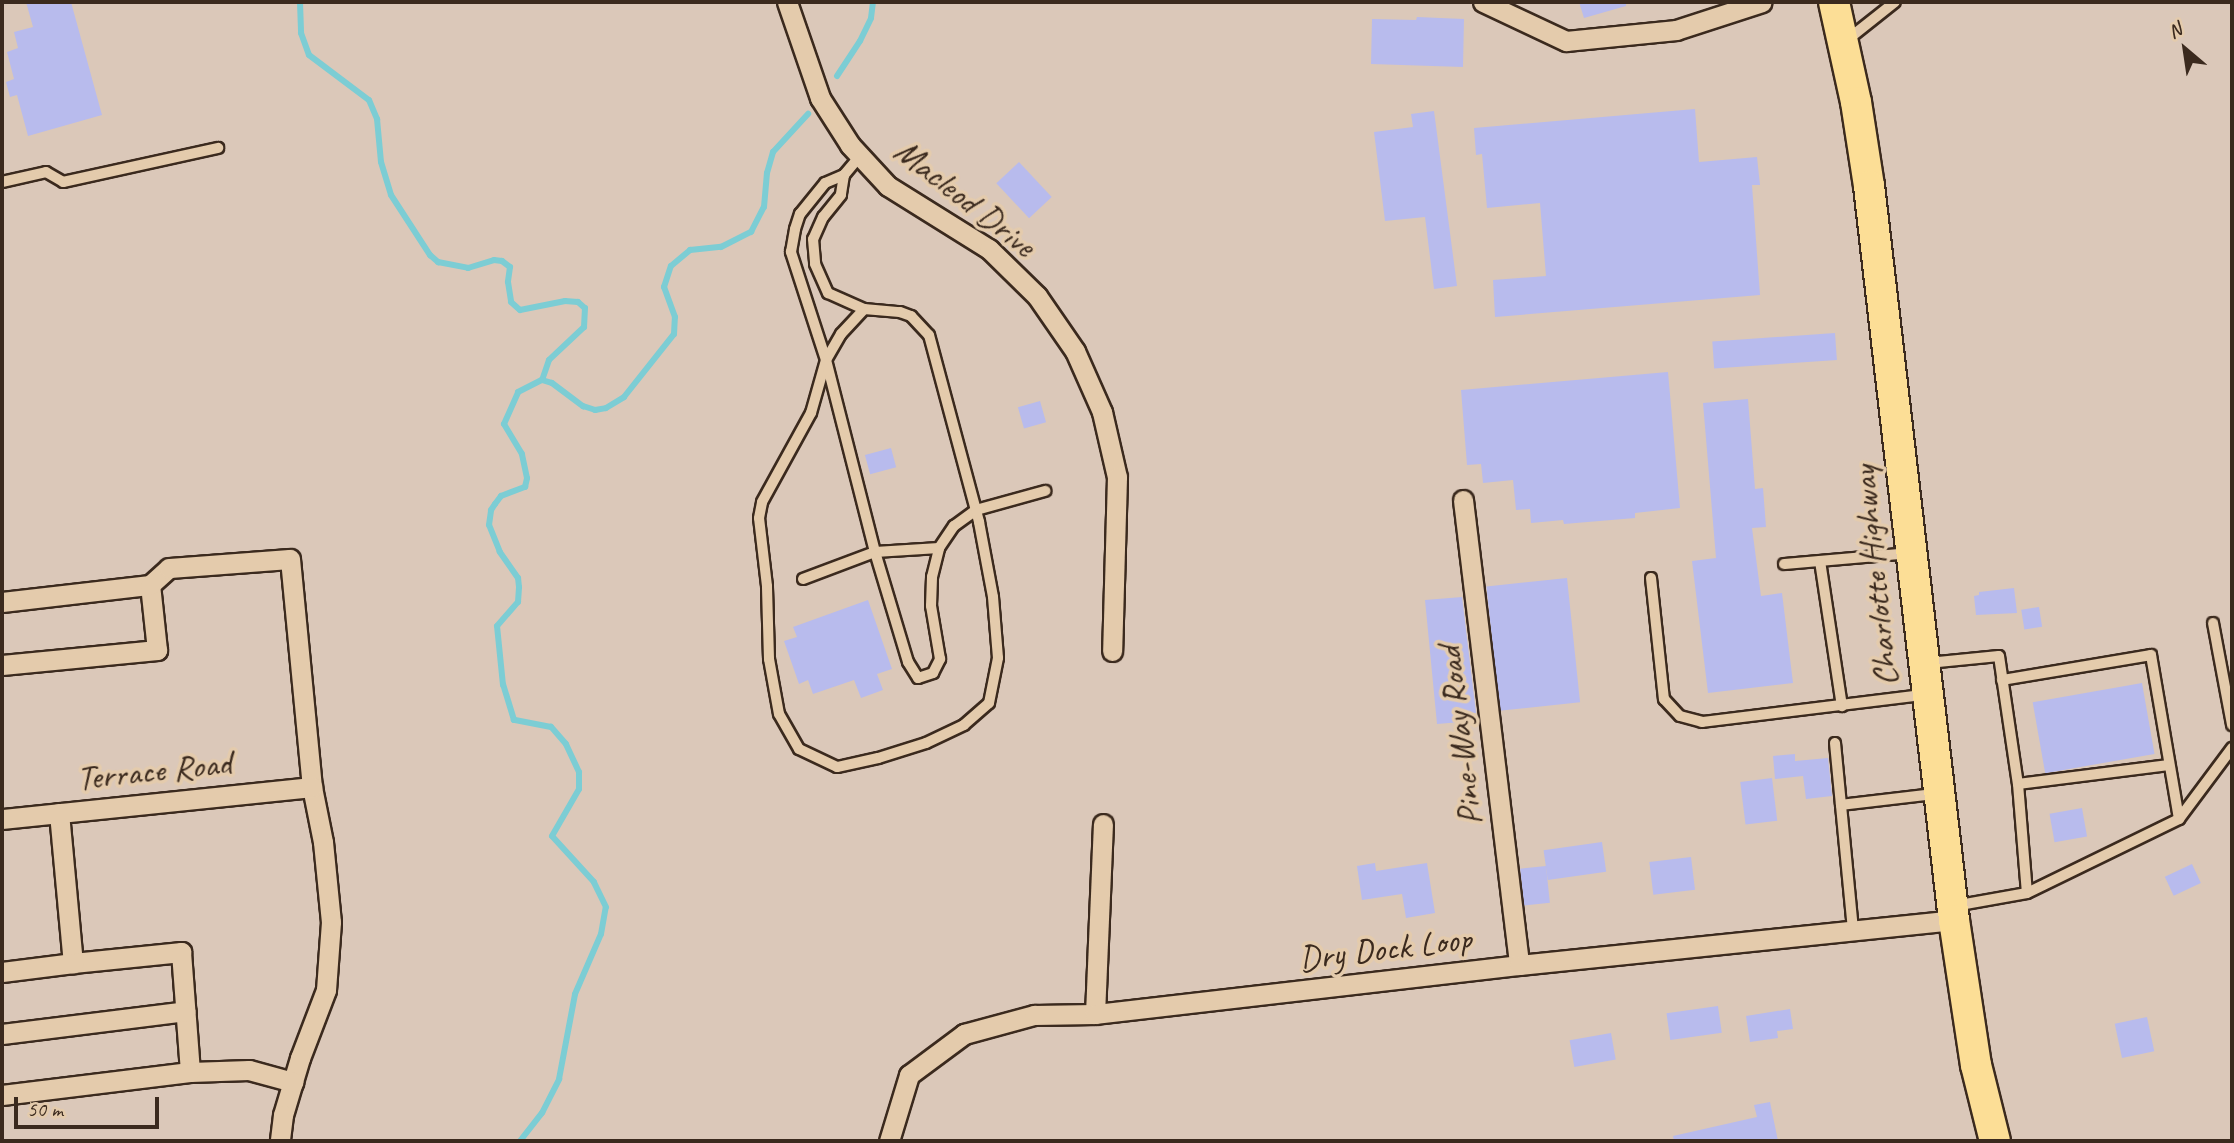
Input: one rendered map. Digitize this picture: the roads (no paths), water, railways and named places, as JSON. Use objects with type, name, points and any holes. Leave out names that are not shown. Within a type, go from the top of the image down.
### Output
[{"type":"main road","name":"Charlotte Highway","points":[[1834,2],[1868,186],[1953,913],[1976,1065],[1995,1141]]},
{"type":"street","name":"Macleod Drive","points":[[787,2],[820,98],[850,145],[888,186],[989,249],[1037,296],[1075,351],[1102,412],[1117,477],[1112,651]]},
{"type":"street","points":[[1483,2],[1566,41],[1675,30],[1762,2]]},
{"type":"street","name":"Pine-Way Road","points":[[1463,500],[1519,965]]},
{"type":"street","points":[[2,602],[150,585],[169,568],[290,558],[312,787],[323,842],[331,922],[326,989],[283,1115],[280,1141]]},
{"type":"street","points":[[2,665],[157,650],[150,585]]},
{"type":"street","name":"Terrace Road","points":[[2,819],[312,787]]},
{"type":"street","points":[[59,813],[73,963]]},
{"type":"street","points":[[1095,1014],[1103,824]]},
{"type":"street","name":"Dry Dock Loop","points":[[889,1141],[909,1075],[964,1034],[1034,1015],[1095,1014],[1853,930],[1953,913]]},
{"type":"street","points":[[2,972],[181,952],[190,1072]]},
{"type":"street","points":[[2,1034],[186,1011]]},
{"type":"street","points":[[2,1094],[190,1072],[249,1070],[293,1082]]},
{"type":"lane","points":[[1843,42],[1895,2]]},
{"type":"lane","points":[[2,182],[46,172],[63,182],[218,148]]},
{"type":"lane","points":[[860,156],[844,175],[825,183],[800,214],[791,252],[826,360],[875,552],[908,662],[918,678],[933,673],[940,659],[931,606],[932,577],[939,548],[954,526],[976,510],[1045,491]]},
{"type":"lane","points":[[844,175],[841,195],[823,217],[813,239],[815,264],[828,293],[864,309],[900,312],[911,316],[929,335],[976,510],[993,597],[998,658],[989,703],[964,725],[926,743],[837,767],[799,750],[779,714],[769,659],[767,586],[759,518],[762,502],[811,413],[826,360],[841,334],[864,309]]},
{"type":"lane","points":[[803,579],[875,552],[939,548]]},
{"type":"lane","points":[[1784,564],[1912,552]]},
{"type":"lane","points":[[1820,561],[1842,706]]},
{"type":"lane","points":[[1651,579],[1664,699],[1680,716],[1703,723],[1927,694]]},
{"type":"lane","points":[[2213,623],[2232,725]]},
{"type":"lane","points":[[2002,680],[2151,655],[2179,819]]},
{"type":"lane","points":[[1924,663],[1999,656],[2018,784],[2027,893]]},
{"type":"lane","points":[[1835,743],[1853,930]]},
{"type":"lane","points":[[1953,913],[2027,893],[2179,819],[2232,748]]},
{"type":"lane","points":[[2018,784],[2169,765]]},
{"type":"lane","points":[[1841,805],[1939,793]]},
{"type":"waterway","points":[[300,2],[301,33],[309,55],[369,100],[377,119],[381,162],[391,195],[430,255],[438,262],[468,268],[494,260],[502,261],[510,267],[508,282],[511,302],[520,310],[565,301],[578,302],[585,308],[584,327],[549,360],[542,380]]},
{"type":"waterway","points":[[837,76],[860,41],[871,18],[873,2]]},
{"type":"waterway","points":[[520,1141],[542,1113],[559,1079],[575,994],[601,934],[606,907],[594,882],[552,836],[579,789],[579,772],[566,744],[551,727],[514,720],[503,685],[497,626],[518,602],[519,587],[518,578],[500,552],[489,525],[491,510],[501,496],[525,487],[527,478],[522,454],[504,424],[518,392],[542,380],[552,383],[583,406],[595,410],[606,408],[624,397],[674,334],[675,317],[664,287],[671,266],[690,250],[721,247],[751,232],[764,207],[767,173],[773,152],[808,114]]}]
